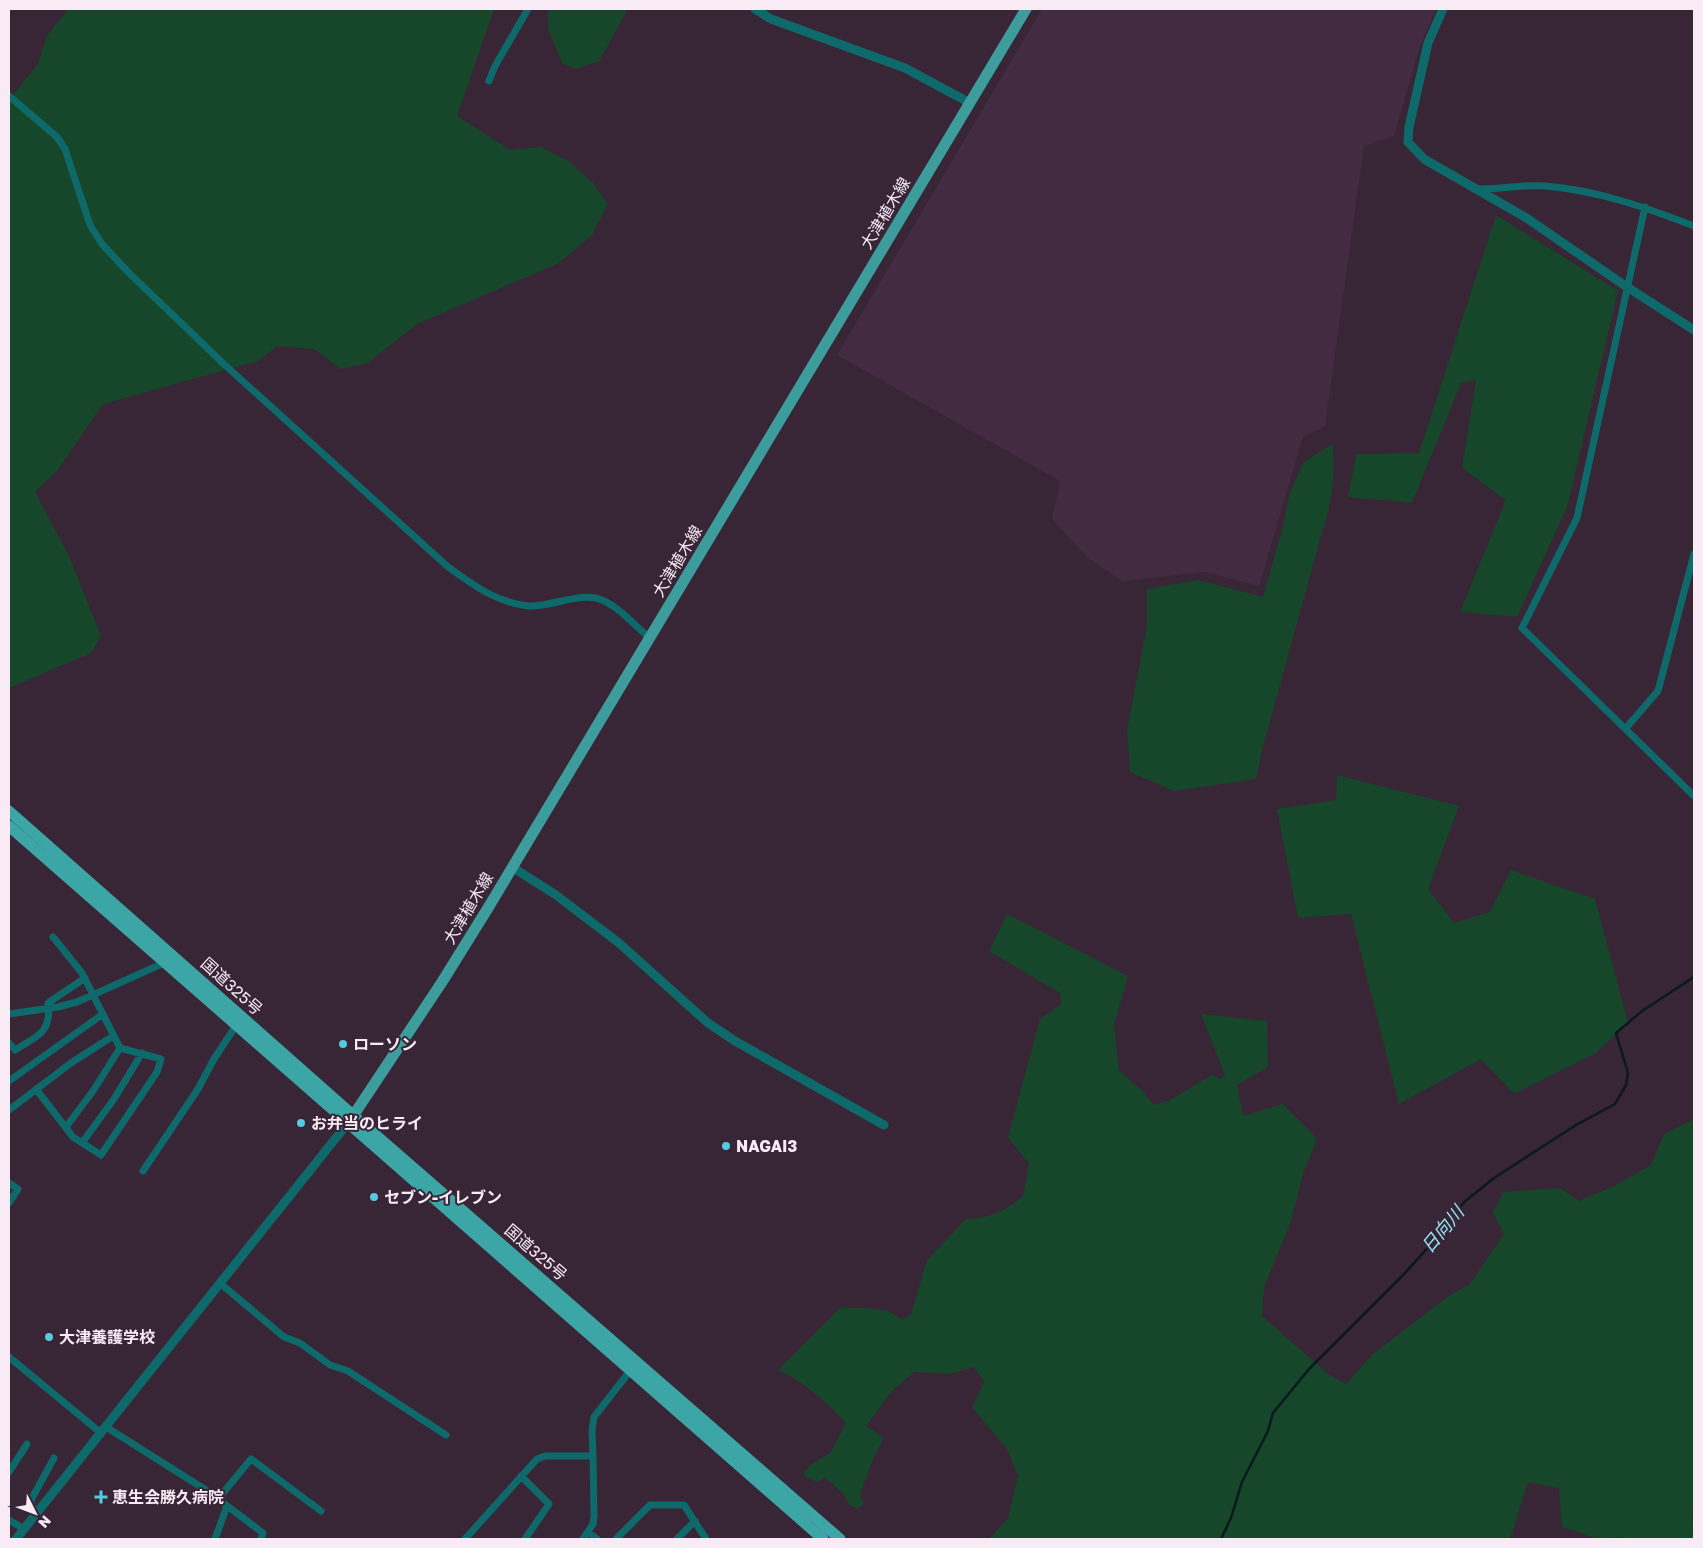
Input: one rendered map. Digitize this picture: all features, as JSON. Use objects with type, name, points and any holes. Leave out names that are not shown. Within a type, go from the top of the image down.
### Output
[{"type":"highway","name":"国道325号","points":[[9,811],[170,959],[350,1120],[634,1366],[840,1539]]},
{"type":"highway","name":"国道325号","points":[[9,826],[170,959]]},
{"type":"highway","name":"国道325号","points":[[634,1366],[823,1539]]},
{"type":"main road","name":"大津植木線","points":[[350,1120],[442,982],[512,867],[1026,9]]},
{"type":"street","points":[[489,81],[494,66],[528,9]]},
{"type":"street","points":[[755,9],[771,19],[905,68],[970,102]]},
{"type":"street","points":[[1443,9],[1428,43],[1409,127],[1408,142],[1424,159],[1525,217],[1694,330]]},
{"type":"street","points":[[9,96],[57,137],[64,149],[90,225],[102,244],[128,272],[226,366],[447,566],[479,589],[503,601],[531,606],[587,597],[602,600],[650,638]]},
{"type":"street","points":[[1475,188],[1543,186],[1575,189],[1645,207],[1694,226]]},
{"type":"street","points":[[1645,207],[1577,518],[1522,628],[1694,796]]},
{"type":"street","points":[[1626,728],[1658,691],[1694,554]]},
{"type":"street","points":[[512,867],[556,895],[619,943],[708,1024],[884,1125]]},
{"type":"street","points":[[36,1089],[73,1137],[101,1155],[157,1072],[161,1059],[120,1048],[112,1036],[85,978],[53,937]]},
{"type":"street","points":[[9,1014],[77,1002],[170,959]]},
{"type":"street","points":[[9,1043],[12,1053],[45,1031],[49,1024],[48,1003],[85,978]]},
{"type":"street","points":[[9,1081],[103,1014]]},
{"type":"street","points":[[143,1171],[198,1089],[214,1059],[239,1021]]},
{"type":"street","points":[[9,1110],[71,1063],[112,1036]]},
{"type":"street","points":[[66,1128],[93,1091],[120,1048]]},
{"type":"street","points":[[82,1143],[114,1099],[142,1053]]},
{"type":"street","points":[[16,1539],[350,1120]]},
{"type":"street","points":[[9,1183],[18,1189],[9,1203]]},
{"type":"street","points":[[221,1284],[284,1337],[300,1343],[330,1364],[348,1371],[446,1435]]},
{"type":"street","points":[[9,1357],[103,1430],[218,1498],[263,1533],[261,1539]]},
{"type":"street","points":[[583,1539],[594,1516],[592,1431],[594,1417],[634,1366]]},
{"type":"street","points":[[9,1472],[27,1444]]},
{"type":"street","points":[[465,1539],[540,1456],[593,1456]]},
{"type":"street","points":[[38,1512],[31,1506],[31,1500],[54,1458]]},
{"type":"street","points":[[218,1498],[251,1459],[321,1511]]},
{"type":"street","points":[[521,1476],[549,1504],[525,1539]]},
{"type":"street","points":[[616,1539],[653,1504],[684,1505],[706,1539]]},
{"type":"street","points":[[215,1539],[227,1506]]},
{"type":"street","points":[[9,1520],[24,1529]]},
{"type":"street","points":[[677,1539],[695,1521]]},
{"type":"street","points":[[588,1532],[597,1539]]},
{"type":"shaded area","points":[[1042,9],[1436,9],[1420,46],[1394,136],[1364,146],[1325,426],[1303,437],[1259,586],[1205,572],[1122,581],[1088,558],[1052,519],[1060,481],[837,355]]},
{"type":"green space","points":[[68,9],[494,9],[457,116],[510,150],[541,147],[569,161],[593,183],[608,204],[592,235],[559,263],[417,324],[368,363],[341,369],[314,349],[277,346],[258,361],[103,404],[57,471],[35,492],[69,556],[101,636],[91,653],[9,688],[9,100],[38,64],[47,36]]},
{"type":"green space","points":[[548,9],[628,9],[599,61],[575,69],[562,63],[548,29]]},
{"type":"green space","points":[[1496,215],[1618,291],[1567,507],[1517,617],[1460,612],[1506,500],[1462,468],[1476,380],[1461,383],[1412,503],[1348,497],[1356,454],[1419,453]]},
{"type":"green space","points":[[1332,444],[1333,477],[1328,511],[1263,747],[1256,779],[1174,791],[1130,772],[1127,729],[1147,626],[1147,589],[1198,580],[1263,597],[1284,523],[1289,495],[1304,462]]},
{"type":"green space","points":[[1337,775],[1459,806],[1428,889],[1454,923],[1490,912],[1511,870],[1595,899],[1628,1023],[1596,1053],[1514,1094],[1481,1059],[1399,1104],[1351,914],[1298,918],[1277,809],[1336,800]]},
{"type":"green space","points":[[1007,914],[1128,976],[1114,1025],[1119,1070],[1154,1105],[1170,1100],[1212,1075],[1220,1079],[1225,1075],[1201,1014],[1267,1021],[1268,1067],[1237,1085],[1243,1116],[1283,1104],[1317,1139],[1303,1174],[1290,1224],[1264,1287],[1262,1316],[1328,1374],[1346,1384],[1373,1354],[1450,1295],[1470,1284],[1504,1234],[1493,1213],[1503,1192],[1560,1188],[1579,1201],[1614,1186],[1651,1165],[1664,1134],[1694,1119],[1694,1510],[1692,1512],[1694,1539],[1625,1539],[1617,1537],[1614,1539],[1599,1539],[1562,1527],[1559,1488],[1528,1482],[1510,1539],[989,1539],[1008,1518],[1018,1476],[1007,1449],[972,1407],[984,1382],[974,1367],[950,1374],[914,1372],[892,1391],[866,1426],[884,1438],[873,1459],[860,1495],[864,1503],[858,1509],[848,1504],[844,1494],[825,1478],[817,1482],[803,1475],[809,1466],[831,1452],[846,1423],[815,1393],[797,1380],[778,1370],[841,1307],[882,1310],[896,1315],[902,1320],[911,1314],[927,1260],[966,1219],[990,1216],[1010,1206],[1023,1196],[1029,1164],[1008,1137],[1040,1019],[1061,1004],[1060,993],[989,951]]},
{"type":"waterway","name":"日向川","points":[[1221,1539],[1231,1518],[1242,1482],[1268,1431],[1273,1413],[1309,1369],[1404,1274],[1443,1231],[1464,1202],[1494,1178],[1576,1125],[1615,1104],[1626,1085],[1628,1073],[1616,1033],[1642,1011],[1694,977]]},
{"type":"place","name":"ローソン","points":[[343,1044]]},
{"type":"place","name":"お弁当のヒライ","points":[[301,1123]]},
{"type":"place","name":"NAGAI3","points":[[726,1146]]},
{"type":"place","name":"セブン-イレブン","points":[[374,1197]]},
{"type":"place","name":"大津養護学校","points":[[49,1337]]},
{"type":"place","name":"恵生会勝久病院","points":[[101,1497]]}]
